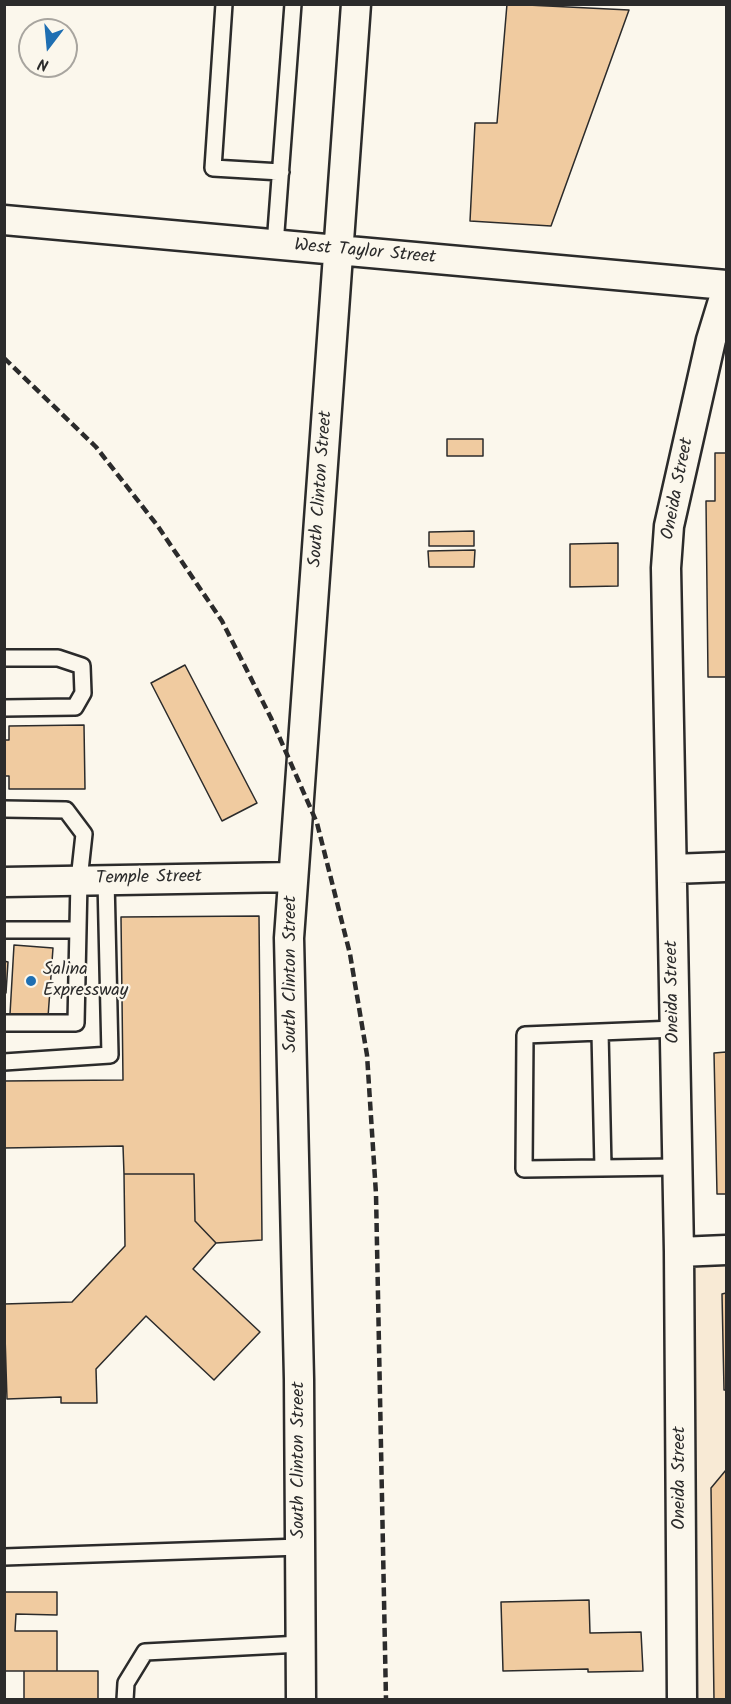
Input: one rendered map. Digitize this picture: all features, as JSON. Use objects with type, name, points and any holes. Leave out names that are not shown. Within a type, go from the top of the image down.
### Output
[{"type":"street","name":"South Clinton Street","points":[[302,1700],[299,1379],[289,938],[356,4]]},
{"type":"street","name":"West Taylor Street","points":[[4,220],[726,285]]},
{"type":"street","name":"Oneida Street","points":[[682,1700],[680,1252],[666,568],[669,526],[711,340],[726,291]]},
{"type":"street","points":[[672,869],[726,867]]},
{"type":"street","name":"Temple Street","points":[[4,882],[293,877]]},
{"type":"street","points":[[680,1252],[726,1250]]},
{"type":"lane","points":[[224,4],[213,168],[281,172]]},
{"type":"lane","points":[[275,245],[293,4]]},
{"type":"lane","points":[[4,658],[58,658],[82,666],[83,693],[75,707],[4,708]]},
{"type":"lane","points":[[4,809],[66,810],[84,834],[93,880],[110,1054],[4,1062]]},
{"type":"lane","points":[[4,1023],[76,1023],[77,930],[93,880]]},
{"type":"lane","points":[[4,930],[77,930]]},
{"type":"lane","points":[[675,1029],[525,1035],[524,1169],[678,1167]]},
{"type":"lane","points":[[600,1032],[603,1168]]},
{"type":"lane","points":[[4,1557],[300,1547]]},
{"type":"lane","points":[[125,1700],[126,1683],[145,1652],[301,1644]]},
{"type":"shaded area","points":[[726,1236],[726,1699],[692,1699],[679,1237]]},
{"type":"building","points":[[507,4],[629,10],[551,226],[470,221],[475,123],[497,123]]},
{"type":"building","points":[[447,439],[483,439],[483,456],[447,456]]},
{"type":"building","points":[[715,453],[726,453],[726,677],[708,677],[706,501],[715,501]]},
{"type":"building","points":[[474,531],[474,546],[429,546],[429,532]]},
{"type":"building","points":[[618,543],[618,586],[570,587],[570,544]]},
{"type":"building","points":[[475,550],[474,567],[429,567],[428,551]]},
{"type":"building","points":[[185,665],[257,803],[222,821],[151,683]]},
{"type":"building","points":[[84,725],[85,789],[9,789],[9,776],[4,776],[4,740],[9,740],[9,726]]},
{"type":"building","points":[[259,916],[262,1240],[216,1243],[195,1221],[194,1174],[124,1174],[123,1146],[4,1148],[4,1081],[123,1080],[121,917]]},
{"type":"building","name":"Salina Expressway","points":[[14,945],[53,948],[48,1017],[10,1014]]},
{"type":"building","points":[[4,961],[8,962],[6,993],[4,993]]},
{"type":"building","points":[[726,1052],[726,1194],[717,1194],[714,1053]]},
{"type":"building","points":[[124,1174],[194,1174],[195,1221],[216,1243],[193,1269],[260,1332],[214,1380],[146,1316],[96,1369],[97,1403],[61,1403],[61,1397],[7,1399],[4,1304],[72,1302],[125,1246]]},
{"type":"building","points":[[726,1293],[726,1390],[724,1390],[722,1294]]},
{"type":"building","points":[[726,1470],[726,1700],[714,1700],[711,1488]]},
{"type":"building","points":[[4,1592],[57,1592],[57,1615],[16,1614],[15,1631],[57,1631],[57,1671],[4,1671]]},
{"type":"building","points":[[589,1600],[590,1633],[641,1632],[643,1671],[588,1672],[588,1669],[503,1671],[501,1602]]},
{"type":"building","points":[[24,1671],[98,1671],[98,1700],[24,1700]]},
{"type":"railway","points":[[4,358],[96,447],[157,525],[222,621],[271,718],[317,823],[350,954],[367,1055],[376,1194],[386,1700]]},
{"type":"place","name":"Salina Expressway","points":[[31,981]]}]
